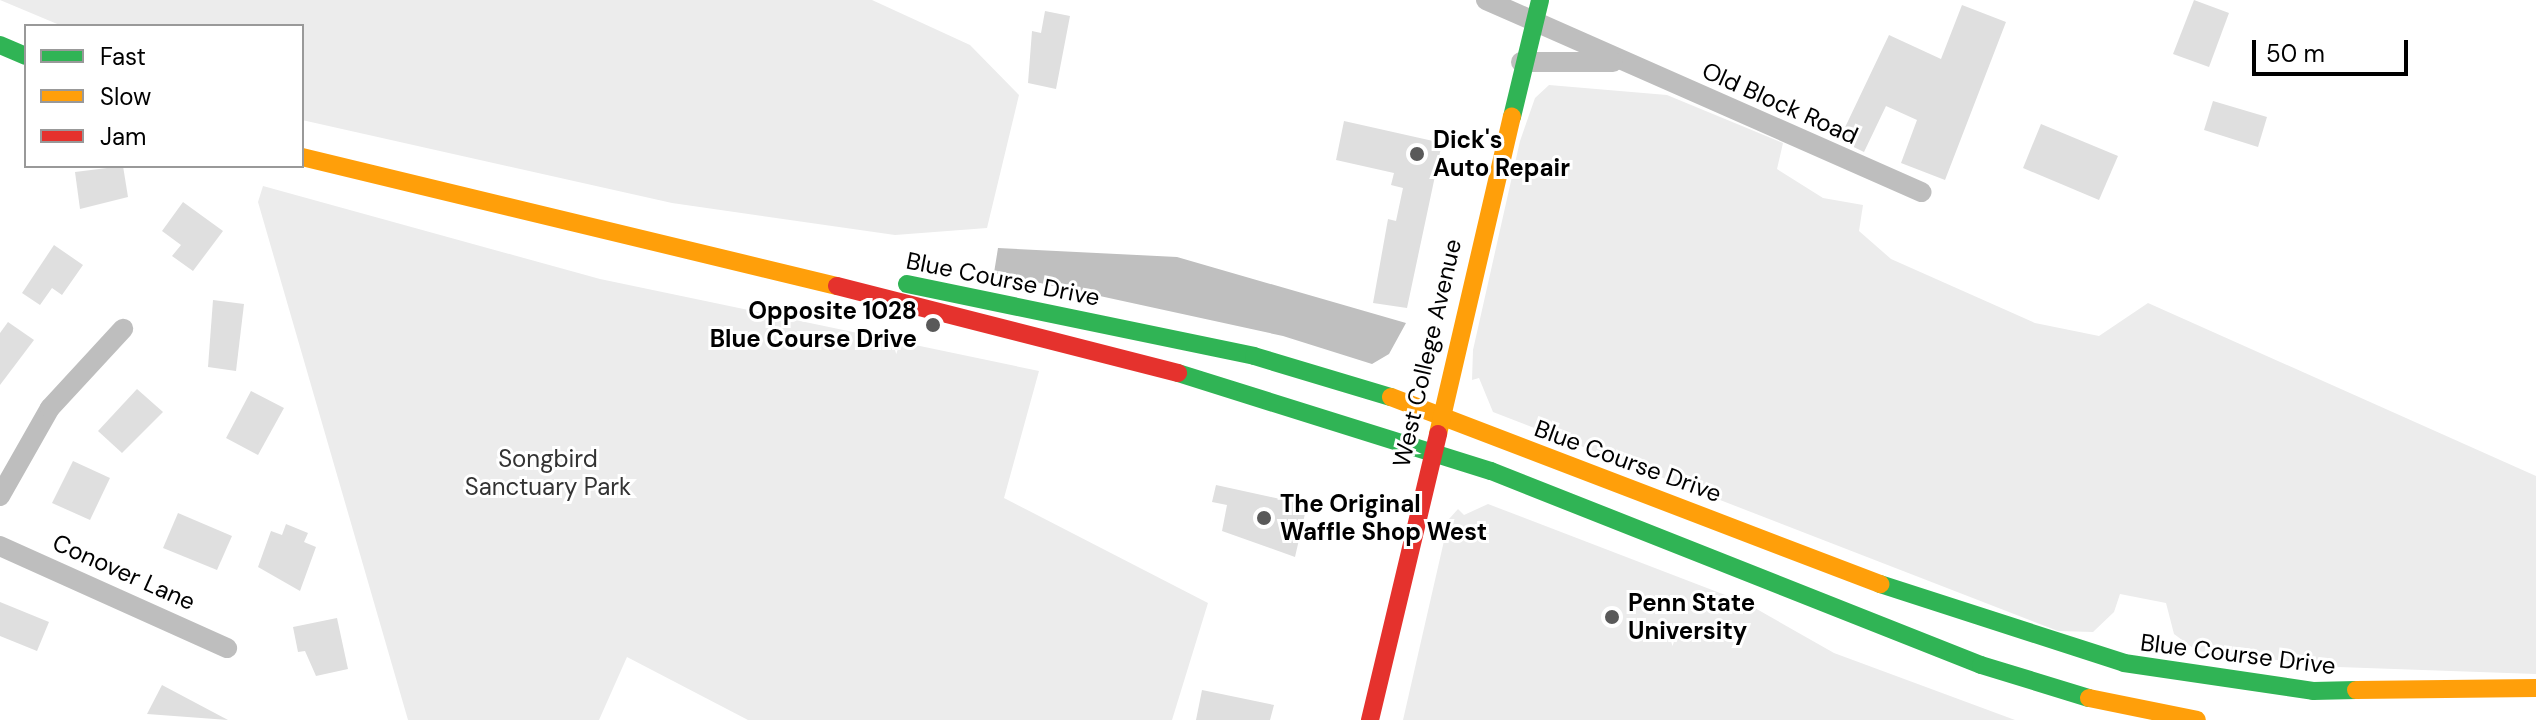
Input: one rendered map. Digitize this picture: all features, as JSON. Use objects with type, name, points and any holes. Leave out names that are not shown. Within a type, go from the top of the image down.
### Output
[{"type":"main road","name":"West College Avenue","points":[[1370,720],[1437,415],[1521,62],[1540,0]]},
{"type":"main road","points":[[0,45],[24,55]]},
{"type":"main road","name":"Blue Course Drive","points":[[304,157],[1129,357],[1429,451],[1981,665],[2078,696],[2197,720]]},
{"type":"main road","name":"Blue Course Drive","points":[[700,252],[1043,309],[1254,356],[1437,415],[1959,614],[2124,663],[2313,691],[2536,688]]},
{"type":"street","name":"Old Block Road","points":[[1486,0],[1617,62],[1922,192]]},
{"type":"street","name":"Old Block Road","points":[[1521,62],[1617,62]]},
{"type":"street","points":[[0,496],[50,408],[123,329]]},
{"type":"street","name":"Conover Lane","points":[[0,546],[227,648]]},
{"type":"green space","points":[[0,0],[872,0],[970,45],[1019,95],[987,228],[895,235],[672,203],[304,120],[304,24],[57,24]]},
{"type":"green space","points":[[1549,85],[1667,95],[1783,143],[1777,169],[1823,198],[1863,205],[1859,231],[1891,259],[2035,323],[2099,336],[2148,303],[2536,476],[2536,674],[2338,667],[2197,651],[2174,634],[2166,603],[2120,594],[2114,612],[2093,632],[2058,631],[1493,412],[1479,378],[1472,380],[1473,350],[1520,141],[1535,98]]},
{"type":"green space","name":"Songbird Sanctuary Park","points":[[263,186],[600,279],[1039,371],[1004,498],[1208,603],[1172,720],[748,720],[627,657],[599,720],[408,720],[258,202]]},
{"type":"green space","name":"Penn State University","points":[[1488,504],[1746,603],[1834,653],[2015,720],[1403,720],[1449,519],[1458,509],[1464,515]]},
{"type":"shaded area","points":[[998,248],[1177,257],[1406,323],[1389,354],[1372,364],[1283,336],[994,273]]},
{"type":"building","points":[[2194,0],[2229,13],[2209,67],[2173,54]]},
{"type":"building","points":[[1962,5],[2006,22],[1945,180],[1901,163],[1917,120],[1886,106],[1864,152],[1839,140],[1889,35],[1941,59]]},
{"type":"building","points":[[1045,11],[1070,16],[1056,89],[1028,83],[1032,31],[1041,33]]},
{"type":"building","points":[[2213,101],[2267,117],[2258,147],[2204,130]]},
{"type":"building","points":[[1344,121],[1442,143],[1407,308],[1373,303],[1388,219],[1396,221],[1403,188],[1391,185],[1394,173],[1336,160]]},
{"type":"building","points":[[2041,124],[2118,156],[2099,200],[2023,168]]},
{"type":"building","points":[[123,168],[128,197],[80,209],[75,172]]},
{"type":"building","points":[[183,202],[223,231],[193,271],[172,256],[181,245],[162,231]]},
{"type":"building","points":[[54,245],[83,265],[62,295],[52,288],[40,305],[22,293]]},
{"type":"building","points":[[213,300],[244,304],[236,371],[208,367]]},
{"type":"building","points":[[8,322],[34,340],[0,385],[0,333]]},
{"type":"building","points":[[137,389],[163,412],[122,453],[98,431]]},
{"type":"building","points":[[251,391],[284,408],[258,455],[226,438]]},
{"type":"building","points":[[73,461],[110,478],[90,520],[52,503]]},
{"type":"building","name":"The Original Waffle Shop West","points":[[1216,485],[1307,505],[1295,557],[1222,531],[1227,505],[1212,502]]},
{"type":"building","points":[[178,513],[232,536],[217,570],[163,548]]},
{"type":"building","points":[[286,524],[308,533],[304,542],[316,547],[300,591],[258,567],[271,531],[282,535]]},
{"type":"building","points":[[0,602],[49,622],[37,651],[0,636]]},
{"type":"building","points":[[337,618],[348,669],[316,676],[305,651],[298,652],[293,627]]},
{"type":"building","points":[[162,685],[228,720],[147,714]]},
{"type":"building","points":[[1202,690],[1274,705],[1270,720],[1196,720]]},
{"type":"traffic: fast","points":[[1512,117],[1540,0]]},
{"type":"traffic: fast","points":[[0,45],[24,55]]},
{"type":"traffic: fast","points":[[907,284],[1254,356],[1391,397]]},
{"type":"traffic: fast","points":[[1178,373],[1491,471],[1981,665],[2089,698]]},
{"type":"traffic: fast","points":[[1880,584],[2124,663],[2313,691],[2356,690]]},
{"type":"traffic: slow","points":[[1438,434],[1512,117]]},
{"type":"traffic: slow","points":[[304,157],[837,286]]},
{"type":"traffic: slow","points":[[1391,397],[1880,584]]},
{"type":"traffic: slow","points":[[2356,690],[2536,688]]},
{"type":"traffic: slow","points":[[2089,698],[2197,720]]},
{"type":"traffic: jam","points":[[837,286],[1178,373]]},
{"type":"traffic: jam","points":[[1370,720],[1438,434]]},
{"type":"place","name":"Dick's Auto Repair","points":[[1417,154]]},
{"type":"place","name":"Opposite 1028 Blue Course Drive","points":[[933,325]]},
{"type":"place","name":"The Original Waffle Shop West","points":[[1264,518]]},
{"type":"place","name":"Penn State University","points":[[1612,617]]}]
